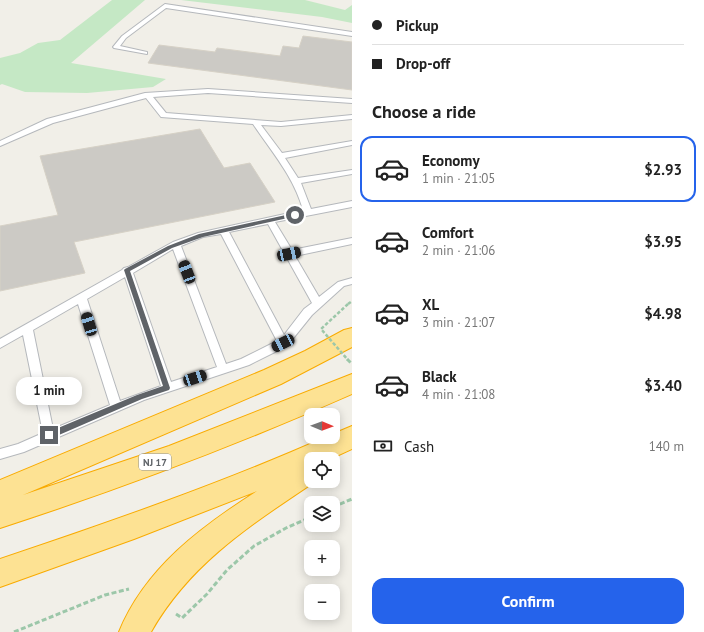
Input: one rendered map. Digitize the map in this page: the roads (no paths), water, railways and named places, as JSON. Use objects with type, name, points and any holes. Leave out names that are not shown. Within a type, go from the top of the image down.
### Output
[{"type":"highway","points":[[0,492],[58,466],[233,394],[312,358],[352,336]]},
{"type":"highway","name":"NJ 17","points":[[0,515],[181,453],[270,419],[352,384]]},
{"type":"highway","points":[[0,573],[79,546],[213,496],[352,437]]},
{"type":"highway","points":[[338,452],[352,442]]},
{"type":"highway","points":[[134,632],[143,616],[169,579],[190,558],[212,538],[304,475]]},
{"type":"lane","points":[[145,53],[116,47],[124,37],[165,6],[352,34]]},
{"type":"lane","points":[[0,144],[50,120],[148,95],[208,92],[352,101]]},
{"type":"lane","points":[[148,95],[164,115],[281,124],[352,116]]},
{"type":"lane","points":[[255,122],[280,156],[295,181],[305,198],[308,212]]},
{"type":"lane","points":[[280,156],[352,143]]},
{"type":"lane","points":[[295,181],[352,172]]},
{"type":"lane","points":[[0,344],[127,270],[176,244],[201,235],[352,204]]},
{"type":"lane","points":[[270,220],[318,304]]},
{"type":"lane","points":[[224,230],[283,343]]},
{"type":"lane","points":[[289,254],[352,241]]},
{"type":"lane","points":[[176,244],[224,369]]},
{"type":"lane","points":[[127,270],[167,388]]},
{"type":"lane","points":[[0,454],[20,448],[116,407],[167,388],[246,362],[283,343],[308,312],[341,284],[352,281]]},
{"type":"lane","points":[[81,297],[116,407]]},
{"type":"lane","points":[[27,328],[49,435]]}]
